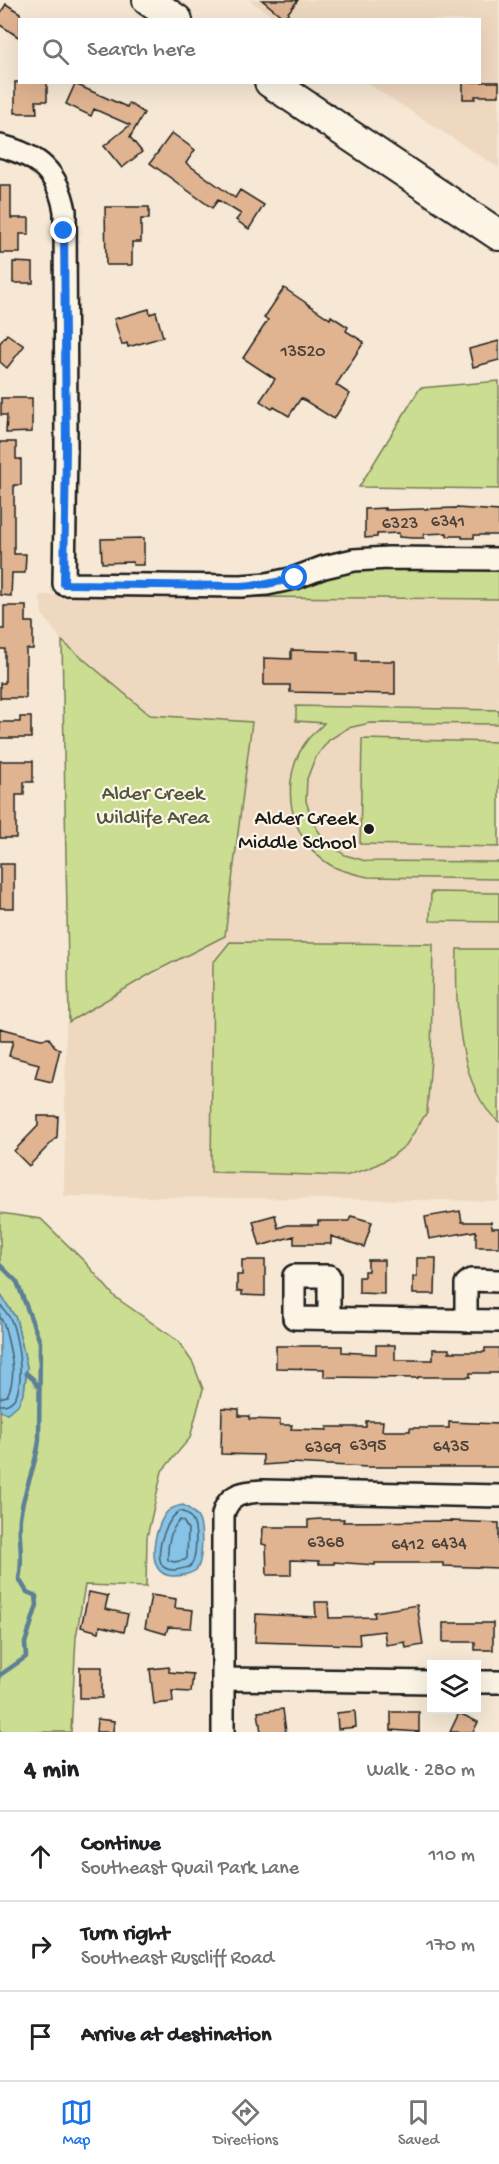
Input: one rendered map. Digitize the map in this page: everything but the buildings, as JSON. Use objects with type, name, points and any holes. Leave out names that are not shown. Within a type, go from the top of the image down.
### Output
[{"type":"highway","points":[[148,0],[174,18]]},
{"type":"highway","points":[[273,84],[499,235]]},
{"type":"street","points":[[0,146],[19,150],[36,160],[51,174],[61,191],[65,211],[64,584],[241,586],[267,584],[295,578],[324,567],[354,560],[499,559]]},
{"type":"street","points":[[466,1321],[466,1284],[471,1280],[499,1281]]},
{"type":"street","points":[[329,1319],[499,1322]]},
{"type":"street","points":[[223,1732],[223,1515],[225,1507],[233,1498],[247,1492],[263,1491],[499,1496]]},
{"type":"street","points":[[224,1679],[427,1682]]},
{"type":"street","points":[[481,1682],[499,1682]]},
{"type":"shaded area","points":[[249,0],[499,0],[499,168],[369,84],[481,84],[481,18],[276,18]]},
{"type":"shaded area","name":"Alder Creek Middle School","points":[[40,595],[499,599],[499,1201],[64,1196],[66,1022],[225,936],[251,722],[150,715],[62,641],[42,614]]},
{"type":"green space","points":[[499,381],[499,489],[359,487],[420,388]]},
{"type":"green space","points":[[379,568],[499,569],[499,599],[245,597],[289,590],[354,570]]},
{"type":"green space","name":"Alder Creek Wildlife Area","points":[[62,641],[150,715],[252,722],[225,936],[152,973],[69,1022]]},
{"type":"green space","points":[[296,706],[499,710],[499,724],[370,723],[348,728],[329,740],[315,758],[307,779],[306,801],[313,823],[326,842],[345,855],[366,861],[499,862],[499,879],[368,877],[336,868],[317,855],[305,841],[297,825],[290,790],[292,772],[298,755],[308,739],[324,723],[296,721]]},
{"type":"green space","points":[[362,739],[499,742],[499,847],[360,844]]},
{"type":"green space","points":[[431,892],[499,893],[499,922],[430,921]]},
{"type":"green space","points":[[230,942],[433,944],[431,1058],[427,1112],[406,1145],[391,1157],[370,1168],[345,1176],[211,1172],[213,963]]},
{"type":"green space","points":[[457,949],[499,949],[499,1122],[485,1107],[474,1088],[467,1066],[458,1017]]},
{"type":"green space","points":[[0,1213],[41,1219],[85,1262],[115,1297],[178,1341],[193,1363],[203,1389],[190,1438],[162,1471],[147,1537],[146,1587],[85,1585],[76,1637],[71,1732],[0,1732],[0,1411],[7,1413],[24,1392],[27,1367],[16,1318],[0,1294]]},
{"type":"water","points":[[0,1294],[16,1318],[27,1367],[24,1392],[18,1405],[7,1413],[0,1411]]},
{"type":"water","points":[[183,1505],[199,1520],[202,1538],[200,1561],[196,1570],[191,1573],[176,1576],[164,1574],[158,1569],[155,1560],[155,1539],[158,1528],[167,1512]]},
{"type":"waterway","points":[[0,1265],[17,1282],[40,1342],[39,1440],[22,1508],[19,1579],[27,1592],[36,1596],[37,1605],[25,1643],[26,1657],[0,1675]]},
{"type":"waterway","points":[[26,1373],[37,1386]]},
{"type":"place","name":"Alder Creek Middle School","points":[[369,829]]},
{"type":"route","points":[[64,231],[66,448],[64,584],[241,586],[267,584],[295,578]]}]
